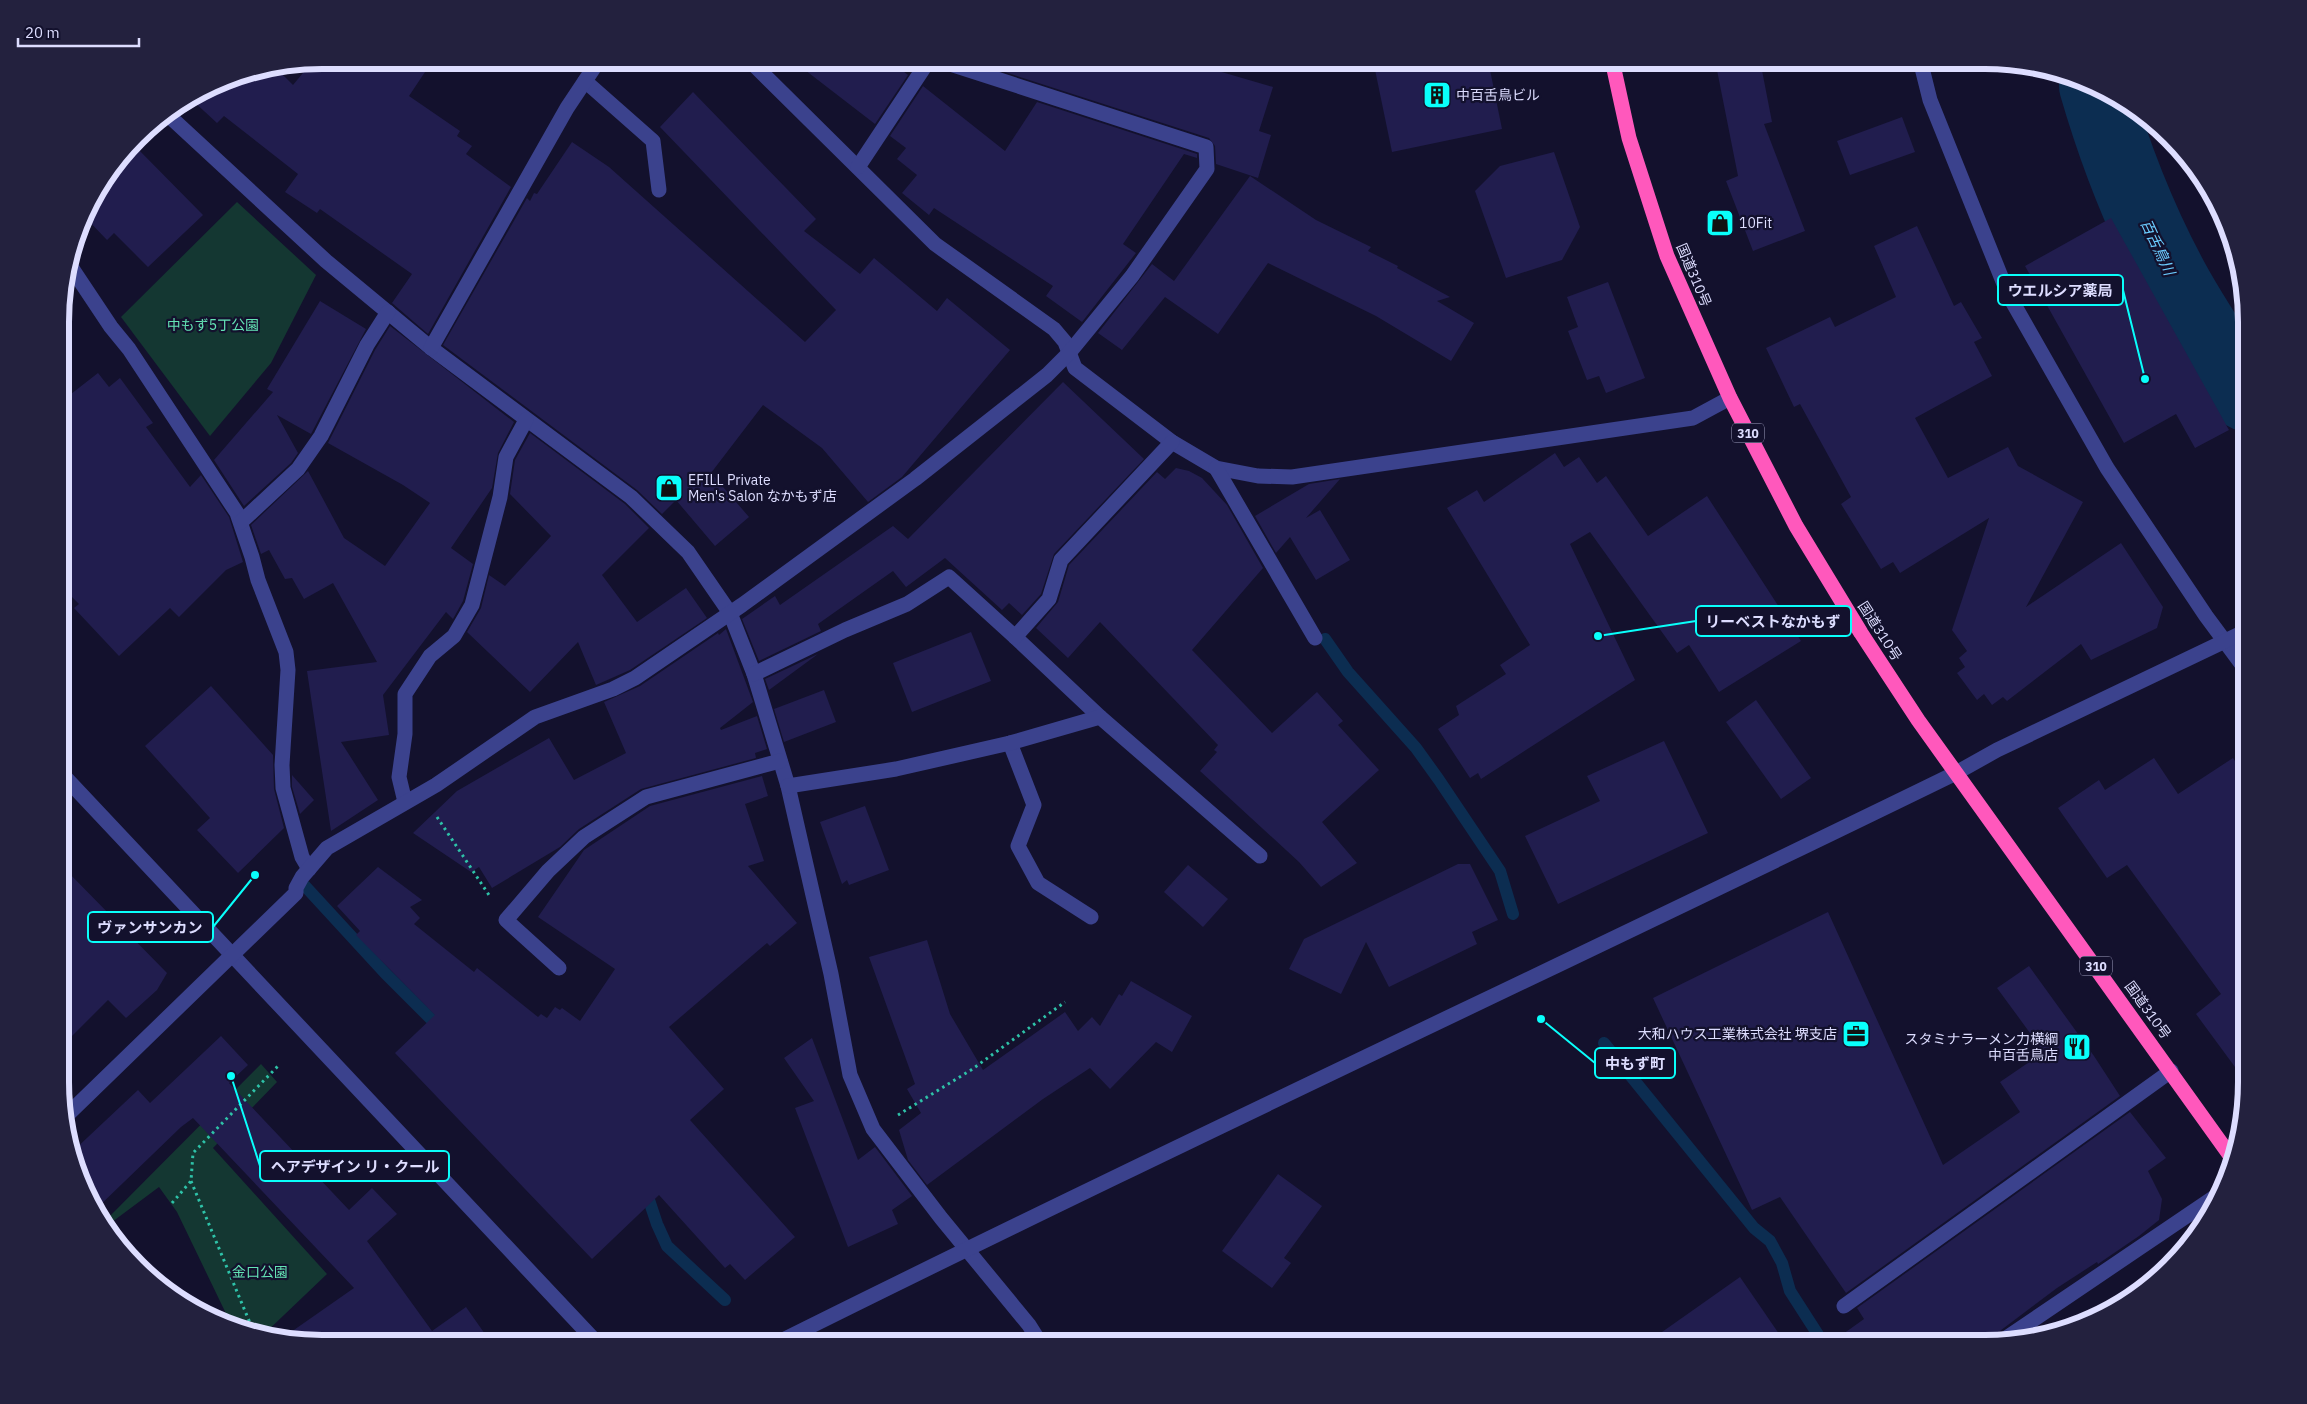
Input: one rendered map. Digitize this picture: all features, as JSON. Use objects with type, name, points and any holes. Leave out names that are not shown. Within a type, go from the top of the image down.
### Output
[{"type":"highway","name":"国道310号","points":[[1614,69],[1629,138],[1667,256],[1730,398],[1796,526],[1861,633],[1956,773],[2172,1071],[2228,1153]]},
{"type":"street","points":[[431,348],[567,108],[592,69]]},
{"type":"street","points":[[757,69],[936,244],[1054,329],[1065,342],[1075,368],[1172,442],[1216,468],[1258,476],[1292,477],[1693,418],[1730,398]]},
{"type":"street","points":[[858,167],[923,69]]},
{"type":"street","points":[[71,1112],[296,893],[297,884],[327,848],[421,794],[529,721],[629,682],[730,613],[915,479],[1047,375],[1069,352],[1132,276],[1207,169],[1206,147],[966,69]]},
{"type":"street","points":[[1922,69],[1930,100],[2008,294],[2107,468],[2238,659]]},
{"type":"street","points":[[585,81],[653,141],[659,190]]},
{"type":"street","points":[[172,118],[326,261],[431,348],[638,504],[688,552],[730,613],[754,674],[788,786],[831,974],[850,1075],[873,1129],[1036,1335]]},
{"type":"street","points":[[74,272],[111,327],[129,349],[241,522],[258,580],[286,652],[288,670],[282,765],[283,788],[302,857],[308,869]]},
{"type":"street","points":[[241,522],[298,469],[321,436],[367,345],[388,312]]},
{"type":"street","points":[[405,802],[399,777],[405,734],[405,694],[430,656],[454,636],[472,605],[500,497],[506,457],[526,420]]},
{"type":"street","points":[[1015,638],[1049,600],[1061,560],[1172,442]]},
{"type":"street","points":[[1216,468],[1315,638]]},
{"type":"street","points":[[754,674],[846,630],[907,604],[949,578],[1100,717],[1260,856]]},
{"type":"street","points":[[793,1335],[967,1248],[1571,960],[1956,773],[1997,750],[2238,635]]},
{"type":"street","points":[[788,786],[896,770],[1010,744],[1100,717]]},
{"type":"street","points":[[1010,744],[1034,805],[1018,846],[1038,883],[1090,917]]},
{"type":"street","points":[[559,968],[506,920],[548,871],[584,837],[646,797],[780,761]]},
{"type":"street","points":[[69,781],[590,1335]]},
{"type":"street","points":[[1844,1306],[2172,1071]]},
{"type":"street","points":[[2014,1333],[2208,1202]]},
{"type":"path","points":[[421,794],[506,920]]},
{"type":"path","points":[[873,1129],[971,1070],[1065,1002]]},
{"type":"path","points":[[251,1325],[191,1182],[194,1153],[279,1065]]},
{"type":"path","points":[[172,1203],[191,1182]]},
{"type":"green space","name":"中もず5丁公園","points":[[237,202],[316,275],[271,363],[210,436],[121,317]]},
{"type":"green space","name":"金口公園","points":[[261,1064],[277,1082],[213,1148],[327,1274],[269,1329],[256,1327],[228,1317],[177,1212],[159,1187],[111,1223],[108,1218]]},
{"type":"building","points":[[306,69],[427,69],[409,96],[460,131],[457,136],[472,146],[466,154],[511,187],[428,334],[392,303],[412,274],[320,209],[317,213],[285,192],[298,174],[224,116],[217,123],[195,103],[225,88],[256,77],[281,73],[293,85]]},
{"type":"building","points":[[804,69],[900,69],[908,75],[875,124]]},
{"type":"building","points":[[995,69],[1211,69],[1273,87],[1259,131],[1271,135],[1258,178],[1216,164],[1215,146],[1209,138]]},
{"type":"building","name":"中百舌鳥ビル","points":[[1375,69],[1490,69],[1502,129],[1392,152]]},
{"type":"building","points":[[1717,69],[1762,69],[1772,122],[1764,124],[1805,231],[1753,251],[1726,181],[1738,176]]},
{"type":"building","points":[[923,86],[1005,151],[1037,102],[1197,154],[1197,158],[1184,154],[1123,244],[1136,253],[1082,322],[1046,296],[1053,286],[934,208],[929,215],[902,193],[917,175],[897,159],[906,148],[890,136]]},
{"type":"building","points":[[693,92],[816,219],[804,231],[860,274],[874,258],[937,311],[947,298],[1010,350],[902,477],[868,502],[822,448],[763,405],[711,473],[749,517],[715,546],[676,500],[662,514],[637,490],[443,345],[527,198],[530,201],[534,193],[537,194],[572,142],[609,167],[805,342],[836,310],[660,127]]},
{"type":"building","points":[[1902,117],[1915,152],[1850,175],[1837,141]]},
{"type":"building","points":[[138,149],[203,215],[148,267],[114,233],[107,240],[90,222],[111,181]]},
{"type":"building","points":[[1554,152],[1580,227],[1562,260],[1506,278],[1475,191],[1500,166]]},
{"type":"building","points":[[1250,176],[1316,220],[1371,247],[1368,251],[1398,266],[1397,268],[1450,297],[1437,301],[1474,323],[1451,361],[1376,316],[1268,263],[1218,334],[1165,297],[1122,350],[1098,333],[1152,264],[1174,281]]},
{"type":"building","points":[[2111,218],[2229,430],[2195,448],[2176,414],[2124,443],[2025,266]]},
{"type":"building","points":[[1917,226],[1954,306],[1961,302],[1982,338],[1974,342],[1992,376],[1915,418],[1948,478],[2008,447],[2018,466],[2083,502],[2026,607],[2121,543],[2163,607],[2157,628],[2091,660],[2081,644],[2007,701],[2003,697],[1992,705],[1984,694],[1977,700],[1957,673],[1965,667],[1959,658],[1967,651],[1952,630],[1989,518],[1900,573],[1893,562],[1881,569],[1841,504],[1851,497],[1800,404],[1794,407],[1766,348],[1830,317],[1835,327],[1896,297],[1874,246]]},
{"type":"building","points":[[1608,282],[1645,378],[1606,393],[1599,376],[1587,380],[1568,331],[1578,327],[1567,297]]},
{"type":"building","points":[[320,301],[366,329],[311,434],[277,415],[298,453],[291,463],[244,506],[214,460],[273,392],[267,389]]},
{"type":"building","points":[[390,326],[514,422],[498,453],[492,488],[451,548],[473,564],[463,601],[453,619],[446,612],[383,695],[389,735],[341,742],[378,800],[331,831],[307,671],[377,662],[333,583],[304,599],[292,578],[285,579],[269,550],[261,554],[251,525],[308,471],[344,538],[385,566],[430,503],[403,485],[328,443],[375,350]]},
{"type":"building","points":[[98,373],[109,387],[120,378],[153,423],[146,427],[190,487],[201,475],[229,517],[243,562],[226,570],[179,617],[170,608],[119,656],[74,608],[79,604],[69,594],[69,396]]},
{"type":"building","points":[[1063,382],[1144,459],[1054,554],[1041,594],[1022,615],[1009,603],[1002,610],[945,558],[906,587],[893,571],[818,624],[821,631],[759,661],[742,619],[775,596],[780,605],[893,526],[908,539]]},
{"type":"building","points":[[530,433],[625,504],[649,528],[602,575],[637,622],[686,588],[707,618],[630,670],[596,685],[578,642],[530,692],[467,632],[481,608],[489,575],[505,586],[551,536],[510,494],[515,460]]},
{"type":"building","points":[[1555,453],[1564,467],[1579,457],[1597,483],[1606,476],[1648,536],[1707,496],[1801,641],[1719,692],[1689,645],[1677,653],[1590,532],[1570,544],[1635,680],[1481,779],[1478,773],[1470,778],[1438,729],[1459,715],[1456,706],[1506,674],[1500,665],[1530,645],[1447,508],[1477,490],[1484,502]]},
{"type":"building","points":[[1176,468],[1189,471],[1202,478],[1227,505],[1263,568],[1192,650],[1272,733],[1317,692],[1343,721],[1338,725],[1379,770],[1322,822],[1357,863],[1321,887],[1299,862],[1200,771],[1217,752],[1214,750],[1218,745],[1100,622],[1068,658],[1036,628],[1058,602],[1069,565],[1157,472],[1165,479]]},
{"type":"building","points":[[1340,479],[1306,518],[1320,510],[1350,560],[1316,580],[1290,537],[1276,553],[1255,516],[1309,484]]},
{"type":"building","points":[[726,629],[753,702],[720,728],[721,730],[757,716],[767,749],[755,753],[756,758],[641,789],[579,829],[560,847],[492,888],[479,867],[471,872],[413,833],[457,791],[549,738],[574,780],[626,753],[604,702],[640,686]]},
{"type":"building","points":[[971,632],[991,681],[912,712],[893,663]]},
{"type":"building","points":[[818,654],[769,690],[765,679]]},
{"type":"building","points":[[211,686],[273,755],[274,789],[284,828],[238,873],[197,830],[210,818],[145,746]]},
{"type":"building","points":[[824,690],[836,722],[784,742],[774,709]]},
{"type":"building","points":[[1756,700],[1811,778],[1781,799],[1726,722]]},
{"type":"building","points":[[1664,741],[1708,833],[1558,904],[1525,836],[1600,801],[1587,776]]},
{"type":"building","points":[[2154,758],[2178,794],[2233,758],[2238,766],[2238,1071],[2196,1014],[2221,994],[2127,865],[2107,878],[2058,808],[2099,780],[2105,790]]},
{"type":"building","points":[[292,775],[314,800],[300,814],[292,787]]},
{"type":"building","points":[[762,776],[768,796],[745,804],[764,861],[748,866],[797,923],[770,946],[767,943],[669,1027],[724,1089],[690,1120],[795,1237],[745,1280],[730,1264],[725,1268],[659,1195],[592,1259],[395,1053],[435,1015],[356,935],[360,931],[337,906],[378,867],[422,900],[410,907],[420,918],[414,924],[474,972],[477,968],[538,1017],[541,1014],[547,1018],[555,1007],[560,1010],[562,1008],[580,1021],[615,969],[538,917],[584,850],[650,806]]},
{"type":"building","points":[[865,806],[889,870],[849,885],[847,880],[842,884],[820,822]]},
{"type":"building","points":[[1458,864],[1470,864],[1498,920],[1472,932],[1477,944],[1389,987],[1366,942],[1341,994],[1289,969],[1304,939]]},
{"type":"building","points":[[1188,865],[1228,899],[1203,927],[1164,892]]},
{"type":"building","points":[[69,873],[167,973],[157,990],[126,1018],[108,1000],[69,1039]]},
{"type":"building","points":[[1828,912],[1943,1165],[2020,1112],[2000,1082],[2044,1052],[1997,988],[2029,966],[2094,1056],[2120,1096],[1846,1293],[1780,1197],[1752,1210],[1653,998]]},
{"type":"building","points":[[927,940],[950,1014],[983,1070],[1065,1012],[1078,1031],[1092,1017],[1100,1026],[1119,994],[1122,996],[1131,981],[1192,1016],[1172,1052],[1156,1042],[1110,1089],[1090,1068],[1043,1099],[927,1185],[908,1160],[899,1130],[921,1113],[907,1089],[915,1084],[869,957]]},
{"type":"building","points":[[221,1036],[248,1065],[229,1083],[349,1210],[372,1188],[397,1214],[367,1241],[432,1331],[466,1307],[486,1335],[305,1335],[289,1333],[354,1288],[193,1118],[181,1127],[101,1205],[88,1179],[77,1147],[138,1090],[150,1103]]},
{"type":"building","points":[[812,1038],[858,1160],[875,1147],[912,1196],[892,1210],[898,1224],[848,1247],[795,1108],[814,1101],[784,1058]]},
{"type":"building","points":[[2130,1112],[2166,1158],[2148,1171],[2162,1199],[2159,1220],[2098,1264],[2097,1262],[2057,1288],[1995,1335],[1842,1335],[1864,1319],[1857,1308]]},
{"type":"building","points":[[1278,1174],[1322,1206],[1284,1258],[1291,1263],[1272,1288],[1222,1251]]},
{"type":"building","points":[[1740,1277],[1780,1335],[1658,1335]]},
{"type":"waterway","name":"百舌鳥川","points":[[2098,95],[2130,189],[2152,239],[2185,301],[2238,383]]},
{"type":"waterway","points":[[1325,639],[1348,672],[1416,748],[1439,780],[1500,871],[1513,914]]},
{"type":"waterway","points":[[305,886],[385,973],[443,1031]]},
{"type":"waterway","points":[[1604,1043],[1754,1228],[1770,1241],[1782,1263],[1790,1291],[1818,1335]]},
{"type":"waterway","points":[[645,1188],[657,1224],[667,1246],[725,1300]]},
{"type":"place","name":"中百舌鳥ビル","points":[[1437,95]]},
{"type":"place","name":"10Fit","points":[[1720,223]]},
{"type":"place","name":"ウエルシア薬局","points":[[2145,379]]},
{"type":"place","name":"EFILL Private Men's Salon なかもず店","points":[[669,488]]},
{"type":"place","name":"リーベストなかもず","points":[[1598,636]]},
{"type":"place","name":"ヴァンサンカン","points":[[255,875]]},
{"type":"place","name":"中もず町","points":[[1541,1019]]},
{"type":"place","name":"大和ハウス工業株式会社 堺支店","points":[[1856,1034]]},
{"type":"place","name":"スタミナラーメン力横綱 中百舌鳥店","points":[[2077,1047]]},
{"type":"place","name":"ヘアデザイン リ・クール","points":[[231,1076]]}]
